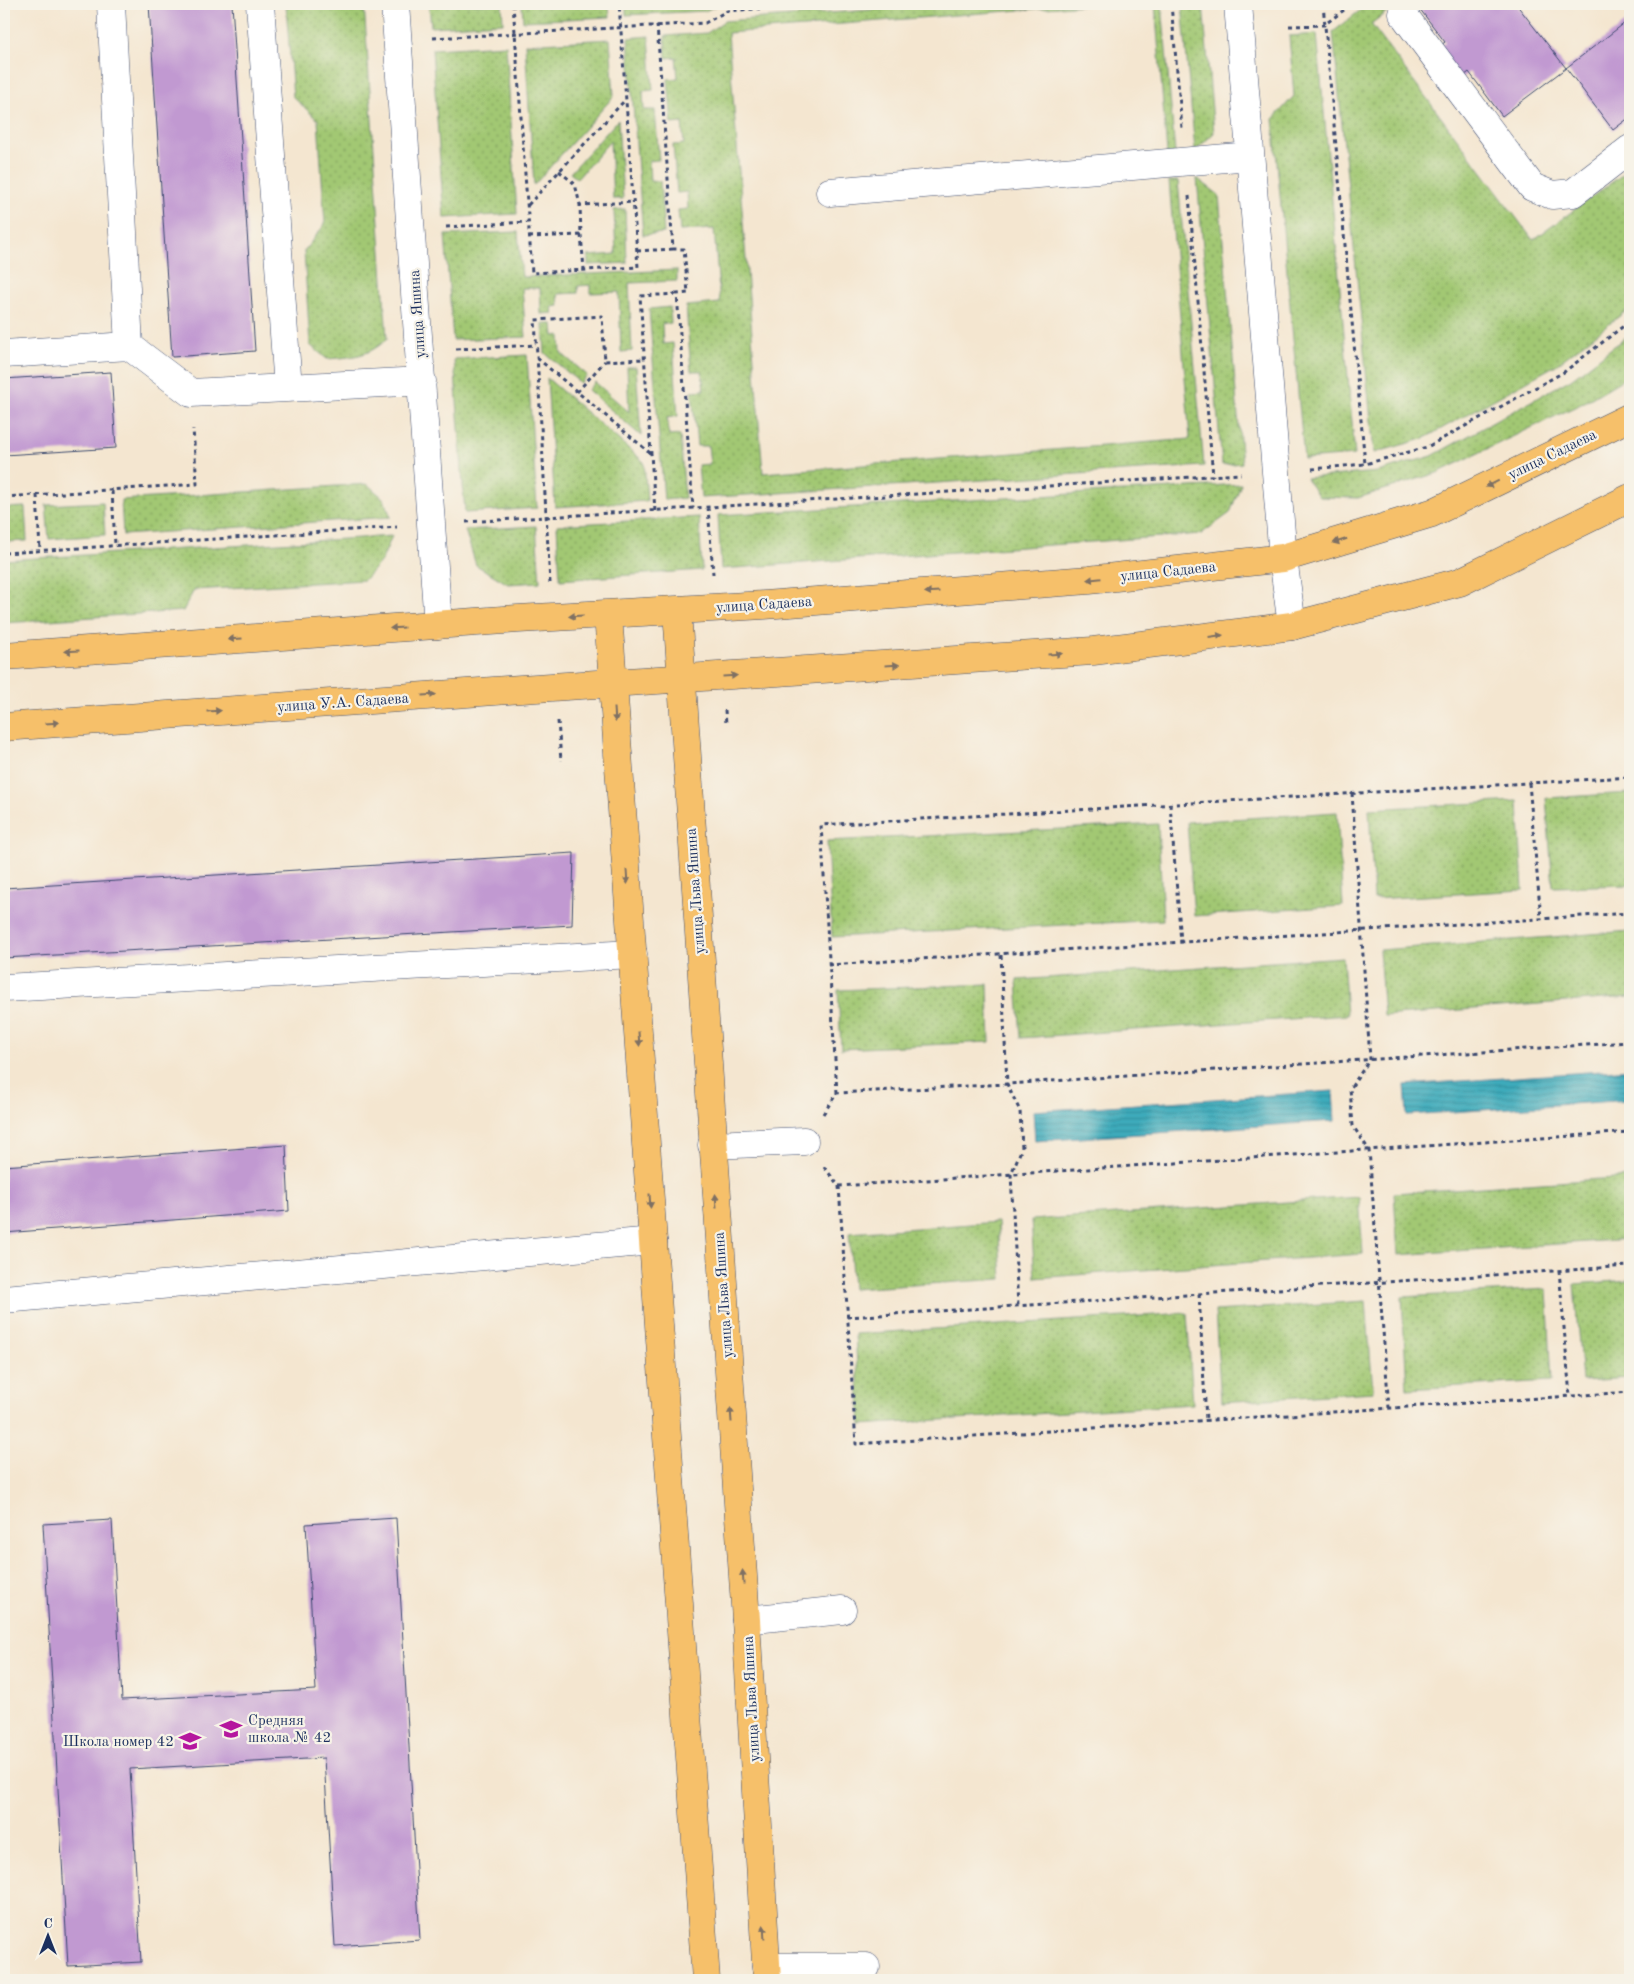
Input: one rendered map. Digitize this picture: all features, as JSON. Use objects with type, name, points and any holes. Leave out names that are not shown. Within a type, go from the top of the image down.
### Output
[{"type":"main road","name":"улица Садаева","points":[[677,610],[1089,580],[1283,558],[1432,513],[1630,417]]},
{"type":"main road","points":[[682,679],[1093,651],[1292,626],[1460,582],[1630,498]]},
{"type":"main road","points":[[4,656],[552,617],[677,610]]},
{"type":"main road","name":"улица Льва Яшина","points":[[677,610],[712,1146],[746,1620],[766,1973]]},
{"type":"main road","points":[[608,614],[706,1980]]},
{"type":"main road","name":"улица У.А. Садаева","points":[[4,726],[682,679]]},
{"type":"street","points":[[111,4],[129,346]]},
{"type":"street","points":[[260,4],[288,388]]},
{"type":"street","name":"улица Яшина","points":[[395,4],[438,625]]},
{"type":"street","points":[[1238,4],[1275,473],[1292,626]]},
{"type":"street","points":[[1403,14],[1532,187],[1552,196],[1572,193],[1630,150]]},
{"type":"street","points":[[830,192],[1250,156]]},
{"type":"street","points":[[4,354],[129,346],[191,393],[422,381]]},
{"type":"street","points":[[4,988],[633,954]]},
{"type":"street","points":[[712,1146],[804,1141]]},
{"type":"street","points":[[4,1299],[653,1241]]},
{"type":"street","points":[[746,1620],[842,1610]]},
{"type":"street","points":[[766,1973],[866,1967]]},
{"type":"path","points":[[513,4],[532,273],[638,267],[619,4]]},
{"type":"path","points":[[430,38],[705,23],[727,11],[819,4]]},
{"type":"path","points":[[1171,4],[1213,476]]},
{"type":"path","points":[[1323,4],[1365,464]]},
{"type":"path","points":[[1290,26],[1324,25],[1352,4]]},
{"type":"path","points":[[657,26],[673,249]]},
{"type":"path","points":[[527,206],[626,99]]},
{"type":"path","points":[[559,171],[575,184],[580,205],[584,269]]},
{"type":"path","points":[[580,205],[633,202]]},
{"type":"path","points":[[445,227],[528,222]]},
{"type":"path","points":[[529,237],[581,235]]},
{"type":"path","points":[[636,250],[684,248],[688,293],[640,296],[655,510]]},
{"type":"path","points":[[677,294],[693,508]]},
{"type":"path","points":[[552,617],[534,320],[602,316],[605,361]]},
{"type":"path","points":[[4,552],[655,510],[1275,473],[1365,464],[1436,443],[1564,372],[1630,321]]},
{"type":"path","points":[[456,349],[536,345]]},
{"type":"path","points":[[537,358],[651,454]]},
{"type":"path","points":[[577,392],[605,361],[644,359]]},
{"type":"path","points":[[4,497],[197,484],[191,393]]},
{"type":"path","points":[[112,490],[115,545]]},
{"type":"path","points":[[37,495],[40,550]]},
{"type":"path","points":[[556,687],[560,761]]},
{"type":"path","points":[[1630,777],[821,825],[837,1093],[804,1141],[839,1186],[856,1444],[1630,1392]]},
{"type":"path","points":[[1529,783],[1541,919]]},
{"type":"path","points":[[1352,793],[1370,1060],[1350,1089],[1353,1126],[1369,1150],[1389,1408]]},
{"type":"path","points":[[1170,804],[1181,942]]},
{"type":"path","points":[[828,965],[1630,913]]},
{"type":"path","points":[[1000,955],[1007,1084],[1020,1111],[1022,1148],[1011,1174],[1018,1306]]},
{"type":"path","points":[[837,1093],[1007,1084],[1630,1042]]},
{"type":"path","points":[[839,1186],[1630,1132]]},
{"type":"path","points":[[847,1318],[1630,1266]]},
{"type":"path","points":[[1559,1270],[1570,1396]]},
{"type":"path","points":[[1199,1294],[1206,1420]]},
{"type":"green space","points":[[288,4],[364,4],[387,339],[366,353],[352,357],[327,359],[310,345],[304,251],[325,224],[318,120],[293,97],[286,6]]},
{"type":"green space","points":[[429,4],[502,4],[503,23],[431,27]]},
{"type":"green space","points":[[522,4],[609,4],[610,17],[523,21]]},
{"type":"green space","points":[[626,4],[720,4],[705,11],[626,15]]},
{"type":"green space","points":[[949,4],[1097,4],[728,33],[763,473],[1190,439],[1169,181],[1178,181],[1204,466],[701,498],[698,465],[710,464],[708,446],[697,446],[692,391],[704,390],[702,371],[691,371],[686,306],[720,303],[714,229],[680,231],[678,210],[688,209],[687,192],[677,193],[673,145],[684,144],[682,123],[672,124],[668,79],[678,78],[676,57],[666,58],[665,36],[707,33],[724,21]]},
{"type":"green space","points":[[1155,4],[1162,4],[1175,153],[1167,154]]},
{"type":"green space","points":[[1182,4],[1203,4],[1214,133],[1195,151]]},
{"type":"green space","points":[[1368,4],[1397,4],[1371,24],[1533,240],[1630,169],[1630,308],[1556,365],[1423,439],[1374,453],[1333,32]]},
{"type":"green space","points":[[1317,34],[1355,455],[1304,459],[1273,119],[1294,96],[1289,36]]},
{"type":"green space","points":[[649,36],[653,90],[643,91],[644,110],[655,110],[659,160],[649,161],[650,181],[660,181],[664,233],[643,235],[628,38]]},
{"type":"green space","points":[[610,39],[614,96],[534,185],[525,44]]},
{"type":"green space","points":[[506,45],[517,214],[444,218],[432,49]]},
{"type":"green space","points":[[618,120],[623,199],[613,199],[610,141],[577,179],[570,173]]},
{"type":"green space","points":[[1197,178],[1219,195],[1242,463],[1222,465]]},
{"type":"green space","points":[[625,209],[627,263],[588,265],[588,256],[616,254],[614,210]]},
{"type":"green space","points":[[518,232],[522,277],[677,270],[677,281],[629,283],[632,351],[621,352],[619,292],[590,293],[590,285],[578,286],[578,293],[558,294],[559,306],[552,307],[553,313],[541,314],[540,288],[522,288],[526,337],[453,340],[445,235]]},
{"type":"green space","points":[[670,307],[671,323],[662,324],[663,344],[673,343],[678,416],[667,418],[669,436],[680,435],[685,498],[664,500],[649,309]]},
{"type":"green space","points":[[543,324],[553,324],[554,336],[560,335],[561,353],[587,375],[580,383],[545,353]]},
{"type":"green space","points":[[1630,334],[1630,375],[1583,403],[1437,473],[1358,498],[1319,497],[1306,478],[1378,472],[1432,456],[1571,379]]},
{"type":"green space","points":[[527,355],[537,508],[465,513],[454,359]]},
{"type":"green space","points":[[627,367],[636,367],[641,436],[588,390],[595,382],[629,412]]},
{"type":"green space","points":[[547,378],[644,462],[647,501],[555,507]]},
{"type":"green space","points":[[367,484],[383,498],[391,517],[123,535],[121,500]]},
{"type":"green space","points":[[1241,484],[1230,513],[1201,534],[721,569],[718,515]]},
{"type":"green space","points":[[103,502],[105,535],[49,539],[46,505]]},
{"type":"green space","points":[[25,507],[27,541],[4,542],[4,508]]},
{"type":"green space","points":[[699,517],[702,570],[560,580],[557,525]]},
{"type":"green space","points":[[536,526],[540,582],[508,584],[476,565],[465,530]]},
{"type":"green space","points":[[392,536],[382,560],[364,580],[194,590],[183,611],[4,623],[4,560]]},
{"type":"green space","points":[[1630,793],[1630,885],[1553,887],[1546,798]]},
{"type":"green space","points":[[1518,801],[1523,890],[1374,899],[1369,809]]},
{"type":"green space","points":[[1337,812],[1343,906],[1194,916],[1187,822]]},
{"type":"green space","points":[[1158,824],[1163,920],[832,937],[827,841]]},
{"type":"green space","points":[[1630,931],[1630,997],[1384,1016],[1379,950]]},
{"type":"green space","points":[[1343,957],[1347,1015],[1021,1038],[1017,980]]},
{"type":"green space","points":[[988,984],[990,1042],[841,1049],[838,990]]},
{"type":"green space","points":[[1630,1177],[1630,1239],[1398,1255],[1394,1193]]},
{"type":"green space","points":[[1359,1197],[1363,1254],[1035,1278],[1031,1220]]},
{"type":"green space","points":[[998,1222],[1002,1279],[853,1289],[849,1233]]},
{"type":"green space","points":[[1630,1280],[1630,1378],[1582,1381],[1574,1284]]},
{"type":"green space","points":[[1547,1289],[1552,1381],[1407,1389],[1402,1297]]},
{"type":"green space","points":[[1366,1301],[1373,1392],[1221,1402],[1215,1311]]},
{"type":"green space","points":[[1187,1313],[1193,1404],[861,1425],[855,1334]]},
{"type":"water","points":[[1630,1069],[1630,1100],[1407,1115],[1405,1085]]},
{"type":"water","points":[[1333,1091],[1335,1121],[1035,1141],[1033,1111]]},
{"type":"building","points":[[149,4],[232,4],[255,351],[172,357]]},
{"type":"building","points":[[1416,4],[1516,4],[1566,68],[1502,116],[1469,72],[1459,80],[1435,50],[1445,42]]},
{"type":"building","points":[[1630,19],[1630,117],[1613,130],[1566,68]]},
{"type":"building","points":[[111,372],[116,448],[4,455],[4,379]]},
{"type":"building","points":[[574,853],[572,925],[4,958],[4,888]]},
{"type":"building","points":[[286,1145],[289,1211],[4,1233],[4,1166]]},
{"type":"building","name":"Средняя школа № 42","points":[[396,1518],[420,1940],[335,1946],[324,1758],[130,1769],[141,1962],[68,1966],[43,1524],[112,1520],[122,1700],[316,1690],[306,1524]]},
{"type":"place","name":"Средняя школа № 42","points":[[231,1729]]},
{"type":"place","name":"Школа номер 42","points":[[190,1741]]}]
